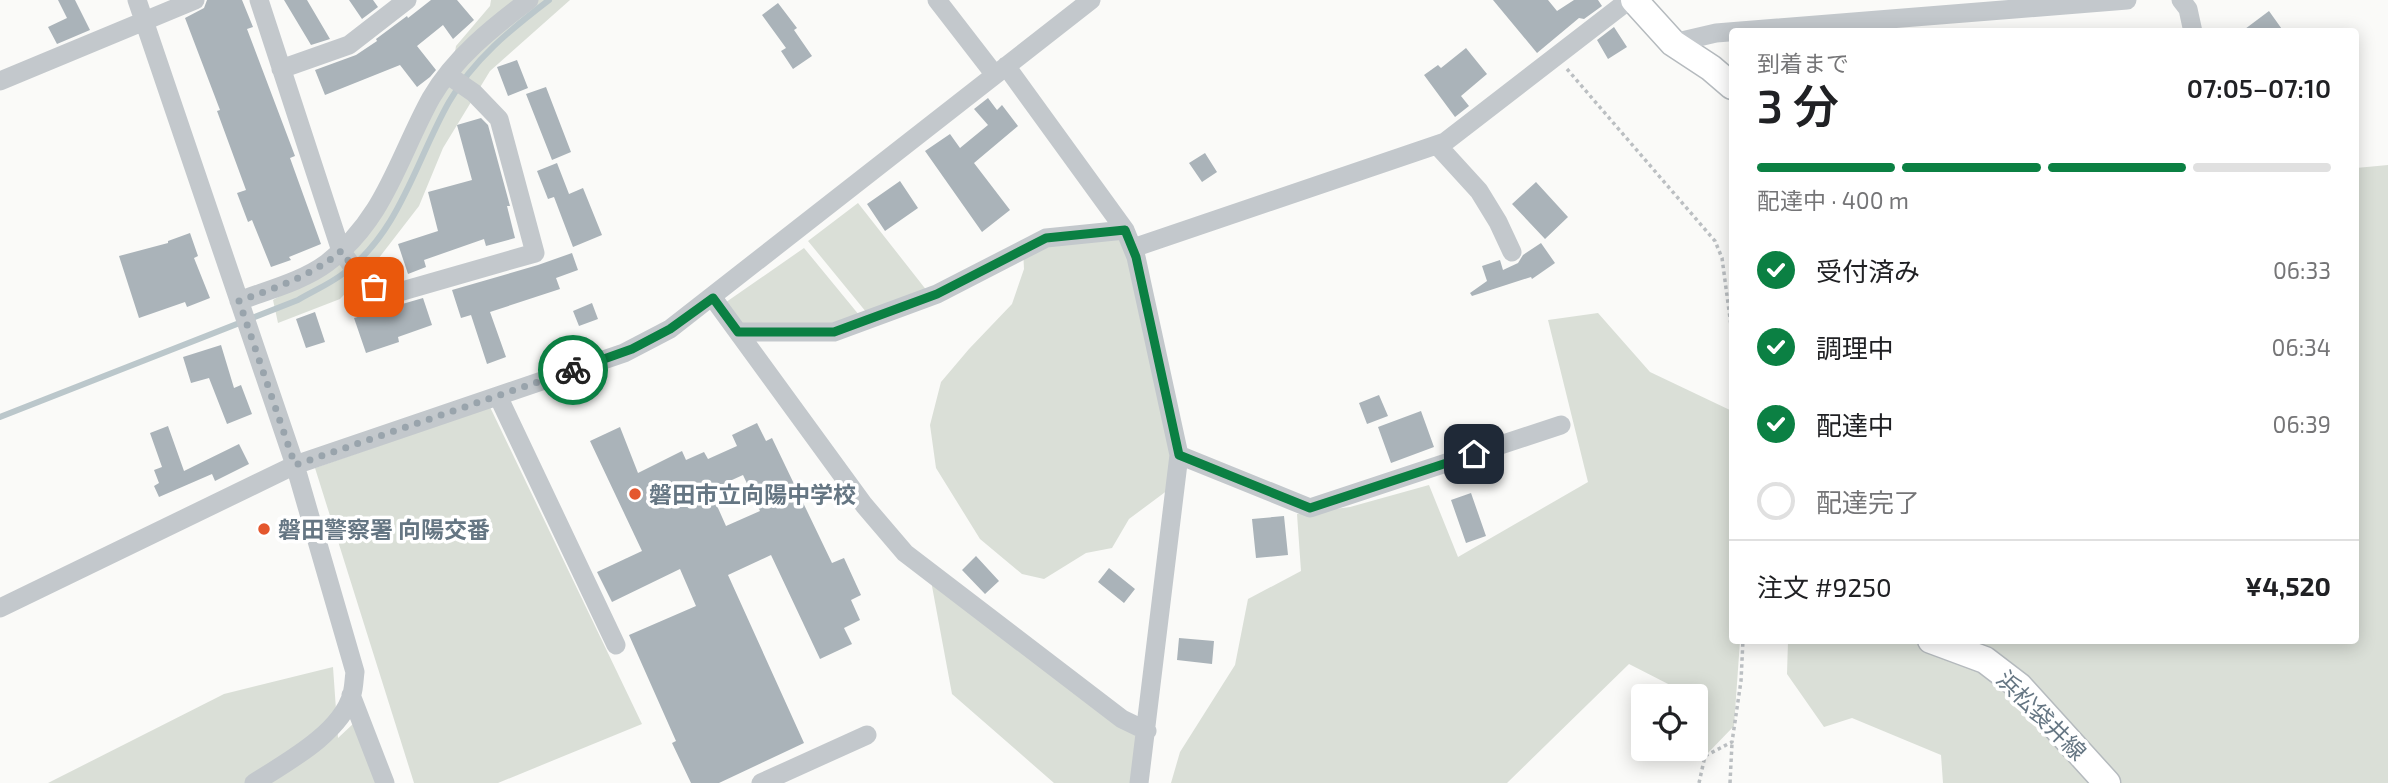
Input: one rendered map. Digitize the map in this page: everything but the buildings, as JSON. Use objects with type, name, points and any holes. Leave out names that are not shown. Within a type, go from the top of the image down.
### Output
[{"type":"main road","points":[[1632,0],[1673,43],[1729,83]]},
{"type":"main road","name":"浜松袋井線","points":[[1942,644],[1984,660],[2018,685],[2107,783]]},
{"type":"street","points":[[137,0],[295,465],[355,672],[351,695],[331,729],[254,783]]},
{"type":"street","points":[[0,81],[195,0]]},
{"type":"street","points":[[259,0],[341,251],[362,279],[385,296],[535,253],[499,119],[474,93],[448,75]]},
{"type":"street","points":[[281,69],[349,45],[407,0]]},
{"type":"street","points":[[239,301],[293,281],[325,264],[341,251],[377,209],[432,96],[460,59],[497,24],[529,0]]},
{"type":"street","points":[[937,0],[1001,71],[1129,239],[1179,455],[1139,783]]},
{"type":"street","points":[[0,608],[295,465],[624,353],[670,329],[1091,0]]},
{"type":"street","points":[[738,332],[834,332],[937,294],[1046,238],[1129,239],[1437,145],[1445,142],[1632,0]]},
{"type":"street","points":[[1760,28],[1945,7],[2127,0]]},
{"type":"street","points":[[2180,0],[2188,9],[2192,28]]},
{"type":"street","points":[[1673,43],[1729,32]]},
{"type":"street","points":[[1437,145],[1479,191],[1512,252]]},
{"type":"street","points":[[713,298],[864,505],[905,552],[1122,719],[1147,732]]},
{"type":"street","points":[[498,396],[616,645]]},
{"type":"street","points":[[1179,455],[1310,508],[1562,425]]},
{"type":"street","points":[[351,695],[385,783]]},
{"type":"street","points":[[761,783],[867,735]]},
{"type":"path","points":[[1556,56],[1715,241],[1722,258],[1729,310]]},
{"type":"path","points":[[1730,783],[1743,644]]},
{"type":"path","points":[[1699,782],[1705,756],[1732,742]]},
{"type":"shaded area","points":[[491,0],[570,0],[490,71],[443,148],[419,206],[375,263],[340,299],[278,323],[273,300],[334,265],[452,70],[456,46],[490,6]]},
{"type":"shaded area","points":[[2388,165],[2388,783],[1943,783],[1941,755],[1852,718],[1824,727],[1787,674],[1788,644],[2359,644],[2359,168]]},
{"type":"shaded area","points":[[858,203],[931,296],[871,318],[808,241]]},
{"type":"shaded area","points":[[1125,230],[1176,484],[1129,519],[1112,548],[1086,553],[1044,579],[1022,574],[980,539],[936,468],[930,425],[941,382],[1012,304],[1024,269],[1023,248]]},
{"type":"shaded area","points":[[804,248],[864,321],[738,332],[719,307]]},
{"type":"shaded area","points":[[1598,313],[1650,372],[1729,410],[1729,644],[1740,644],[1734,726],[1708,753],[1708,684],[1668,684],[1629,664],[1507,783],[1171,783],[1180,752],[1235,665],[1248,599],[1301,571],[1297,514],[1350,507],[1429,485],[1458,557],[1588,482],[1548,320]]},
{"type":"shaded area","points":[[490,407],[642,724],[498,783],[414,783],[315,468]]},
{"type":"shaded area","points":[[929,570],[1147,731],[1139,783],[1054,783],[952,694]]},
{"type":"shaded area","points":[[333,667],[338,738],[354,723],[380,783],[48,783],[224,694]]},
{"type":"waterway","points":[[0,417],[298,300],[344,273],[363,256],[393,216],[437,124],[469,72],[494,46],[549,0]]},
{"type":"way so far","points":[[374,287],[362,279],[341,251],[325,264],[293,281],[239,301],[295,465],[573,370]]},
{"type":"place","name":"磐田市立向陽中学校","points":[[635,494]]},
{"type":"place","name":"磐田警察署 向陽交番","points":[[264,529]]},
{"type":"route","points":[[573,370],[632,349],[670,329],[713,298],[738,332],[834,332],[937,294],[1046,238],[1125,230],[1136,257],[1179,455],[1310,508],[1474,454]]}]
